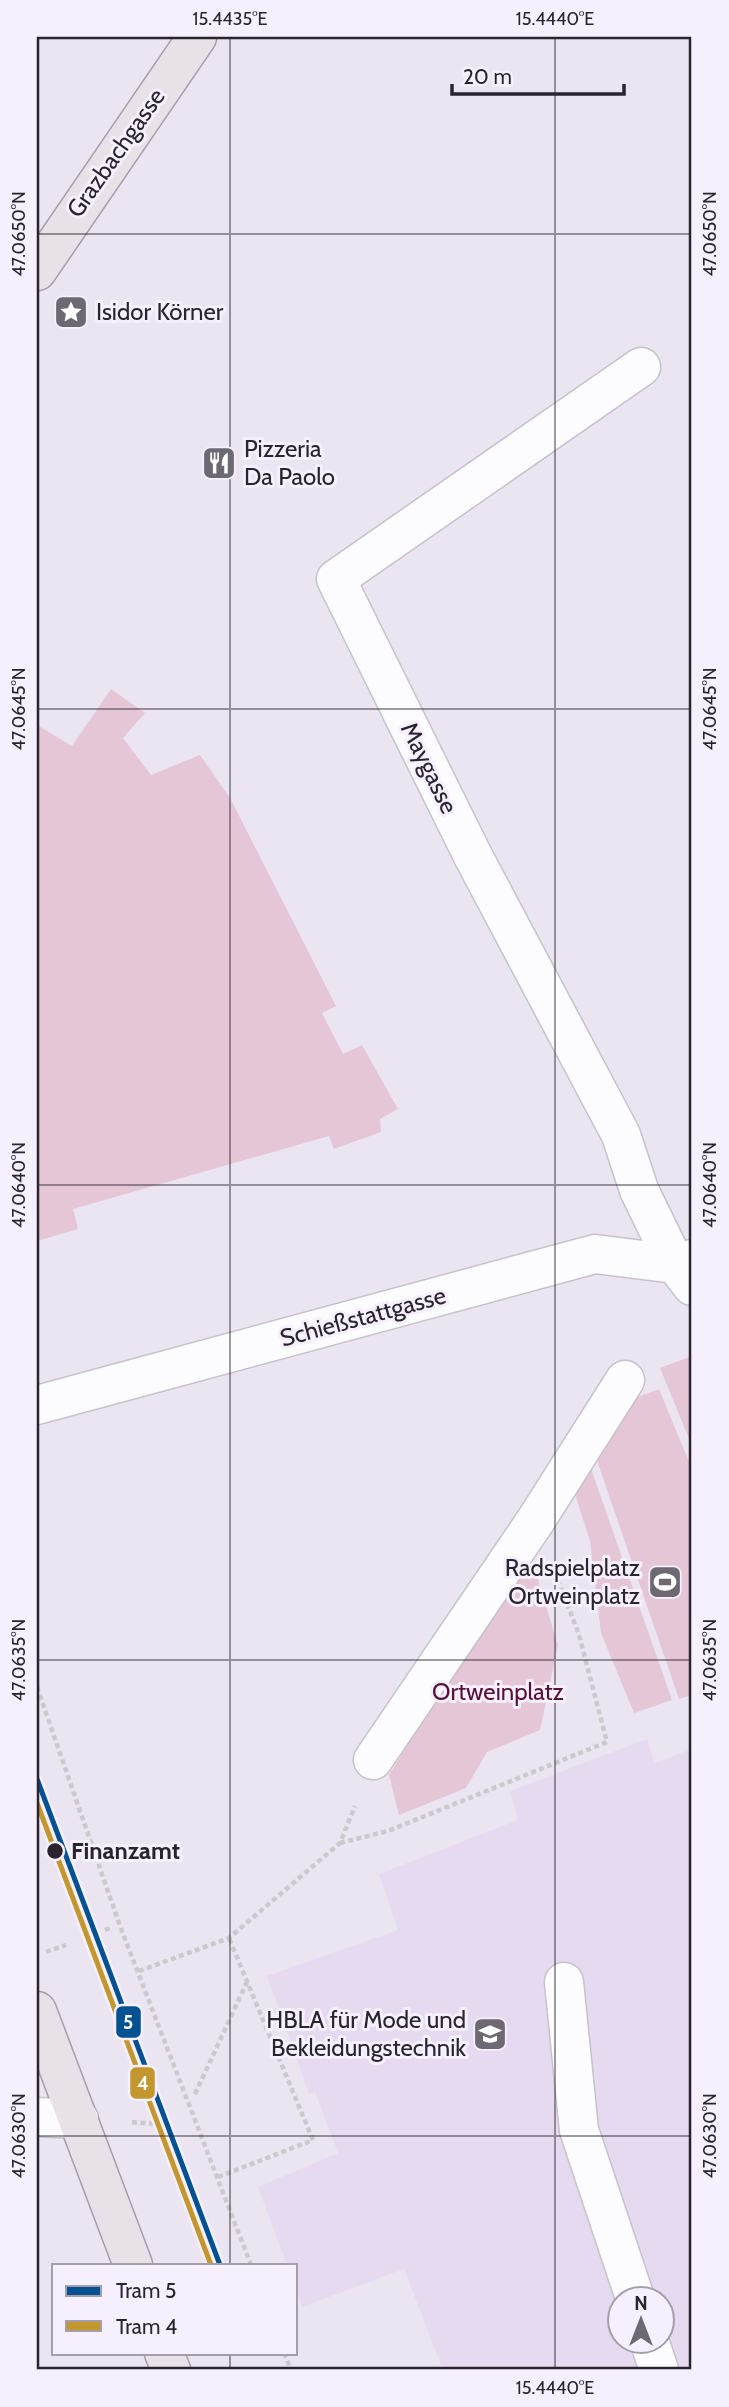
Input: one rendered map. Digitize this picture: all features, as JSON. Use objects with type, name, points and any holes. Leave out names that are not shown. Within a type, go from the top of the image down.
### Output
[{"type":"main road","name":"Grazbachgasse","points":[[37,271],[197,37]]},
{"type":"main road","points":[[37,2011],[133,2264]]},
{"type":"street","name":"Maygasse","points":[[641,367],[335,579],[473,856],[621,1135],[639,1190],[686,1269]]},
{"type":"street","name":"Schießstattgasse","points":[[37,1405],[596,1254],[686,1269]]},
{"type":"street","points":[[373,1760],[536,1520],[625,1380]]},
{"type":"street","points":[[564,1982],[579,2130],[630,2284]]},
{"type":"street","points":[[37,2117],[79,2119]]},
{"type":"path","points":[[139,1971],[229,1938],[340,1843],[388,1831],[607,1742],[579,1634],[536,1520]]},
{"type":"path","points":[[37,1687],[139,1971],[251,2264]]},
{"type":"path","points":[[340,1843],[373,1760]]},
{"type":"path","points":[[105,1930],[113,1927]]},
{"type":"path","points":[[218,2177],[313,2140],[229,1938]]},
{"type":"path","points":[[46,1952],[66,1945]]},
{"type":"path","points":[[195,2094],[247,1982]]},
{"type":"path","points":[[184,2110],[189,2102]]},
{"type":"path","points":[[132,2122],[157,2124],[172,2119]]},
{"type":"shaded area","name":"HBLA für Mode und Bekleidungstechnik","points":[[647,1739],[655,1763],[692,1749],[692,2370],[443,2370],[404,2269],[302,2307],[298,2296],[298,2264],[287,2264],[258,2187],[338,2153],[315,2092],[309,2094],[267,1976],[398,1930],[379,1874],[518,1820],[510,1791]]},
{"type":"green space","points":[[111,689],[145,713],[123,738],[151,775],[200,755],[230,798],[336,1006],[322,1013],[343,1054],[362,1045],[398,1109],[380,1119],[381,1132],[334,1149],[329,1136],[73,1209],[78,1229],[37,1241],[37,725],[72,746]]},
{"type":"green space","points":[[692,1356],[692,1446],[660,1368]]},
{"type":"green space","name":"Radspielplatz Ortweinplatz","points":[[659,1389],[692,1469],[692,1695],[679,1699],[593,1449],[622,1403]]},
{"type":"green space","name":"Ortweinplatz","points":[[582,1464],[590,1466],[672,1700],[634,1713],[601,1633],[590,1541],[576,1497]]},
{"type":"green space","name":"Ortweinplatz","points":[[534,1567],[558,1645],[540,1730],[487,1752],[466,1788],[399,1815],[389,1775],[513,1574]]},
{"type":"tram line","name":"5","points":[[37,1779],[220,2264]]},
{"type":"tram line","name":"4","points":[[37,1803],[211,2264]]},
{"type":"place","name":"Isidor Körner","points":[[71,312]]},
{"type":"place","name":"Pizzeria Da Paolo","points":[[219,463]]},
{"type":"place","name":"Radspielplatz Ortweinplatz","points":[[665,1582]]},
{"type":"place","name":"Finanzamt","points":[[55,1851]]},
{"type":"place","name":"HBLA für Mode und Bekleidungstechnik","points":[[490,2034]]}]
